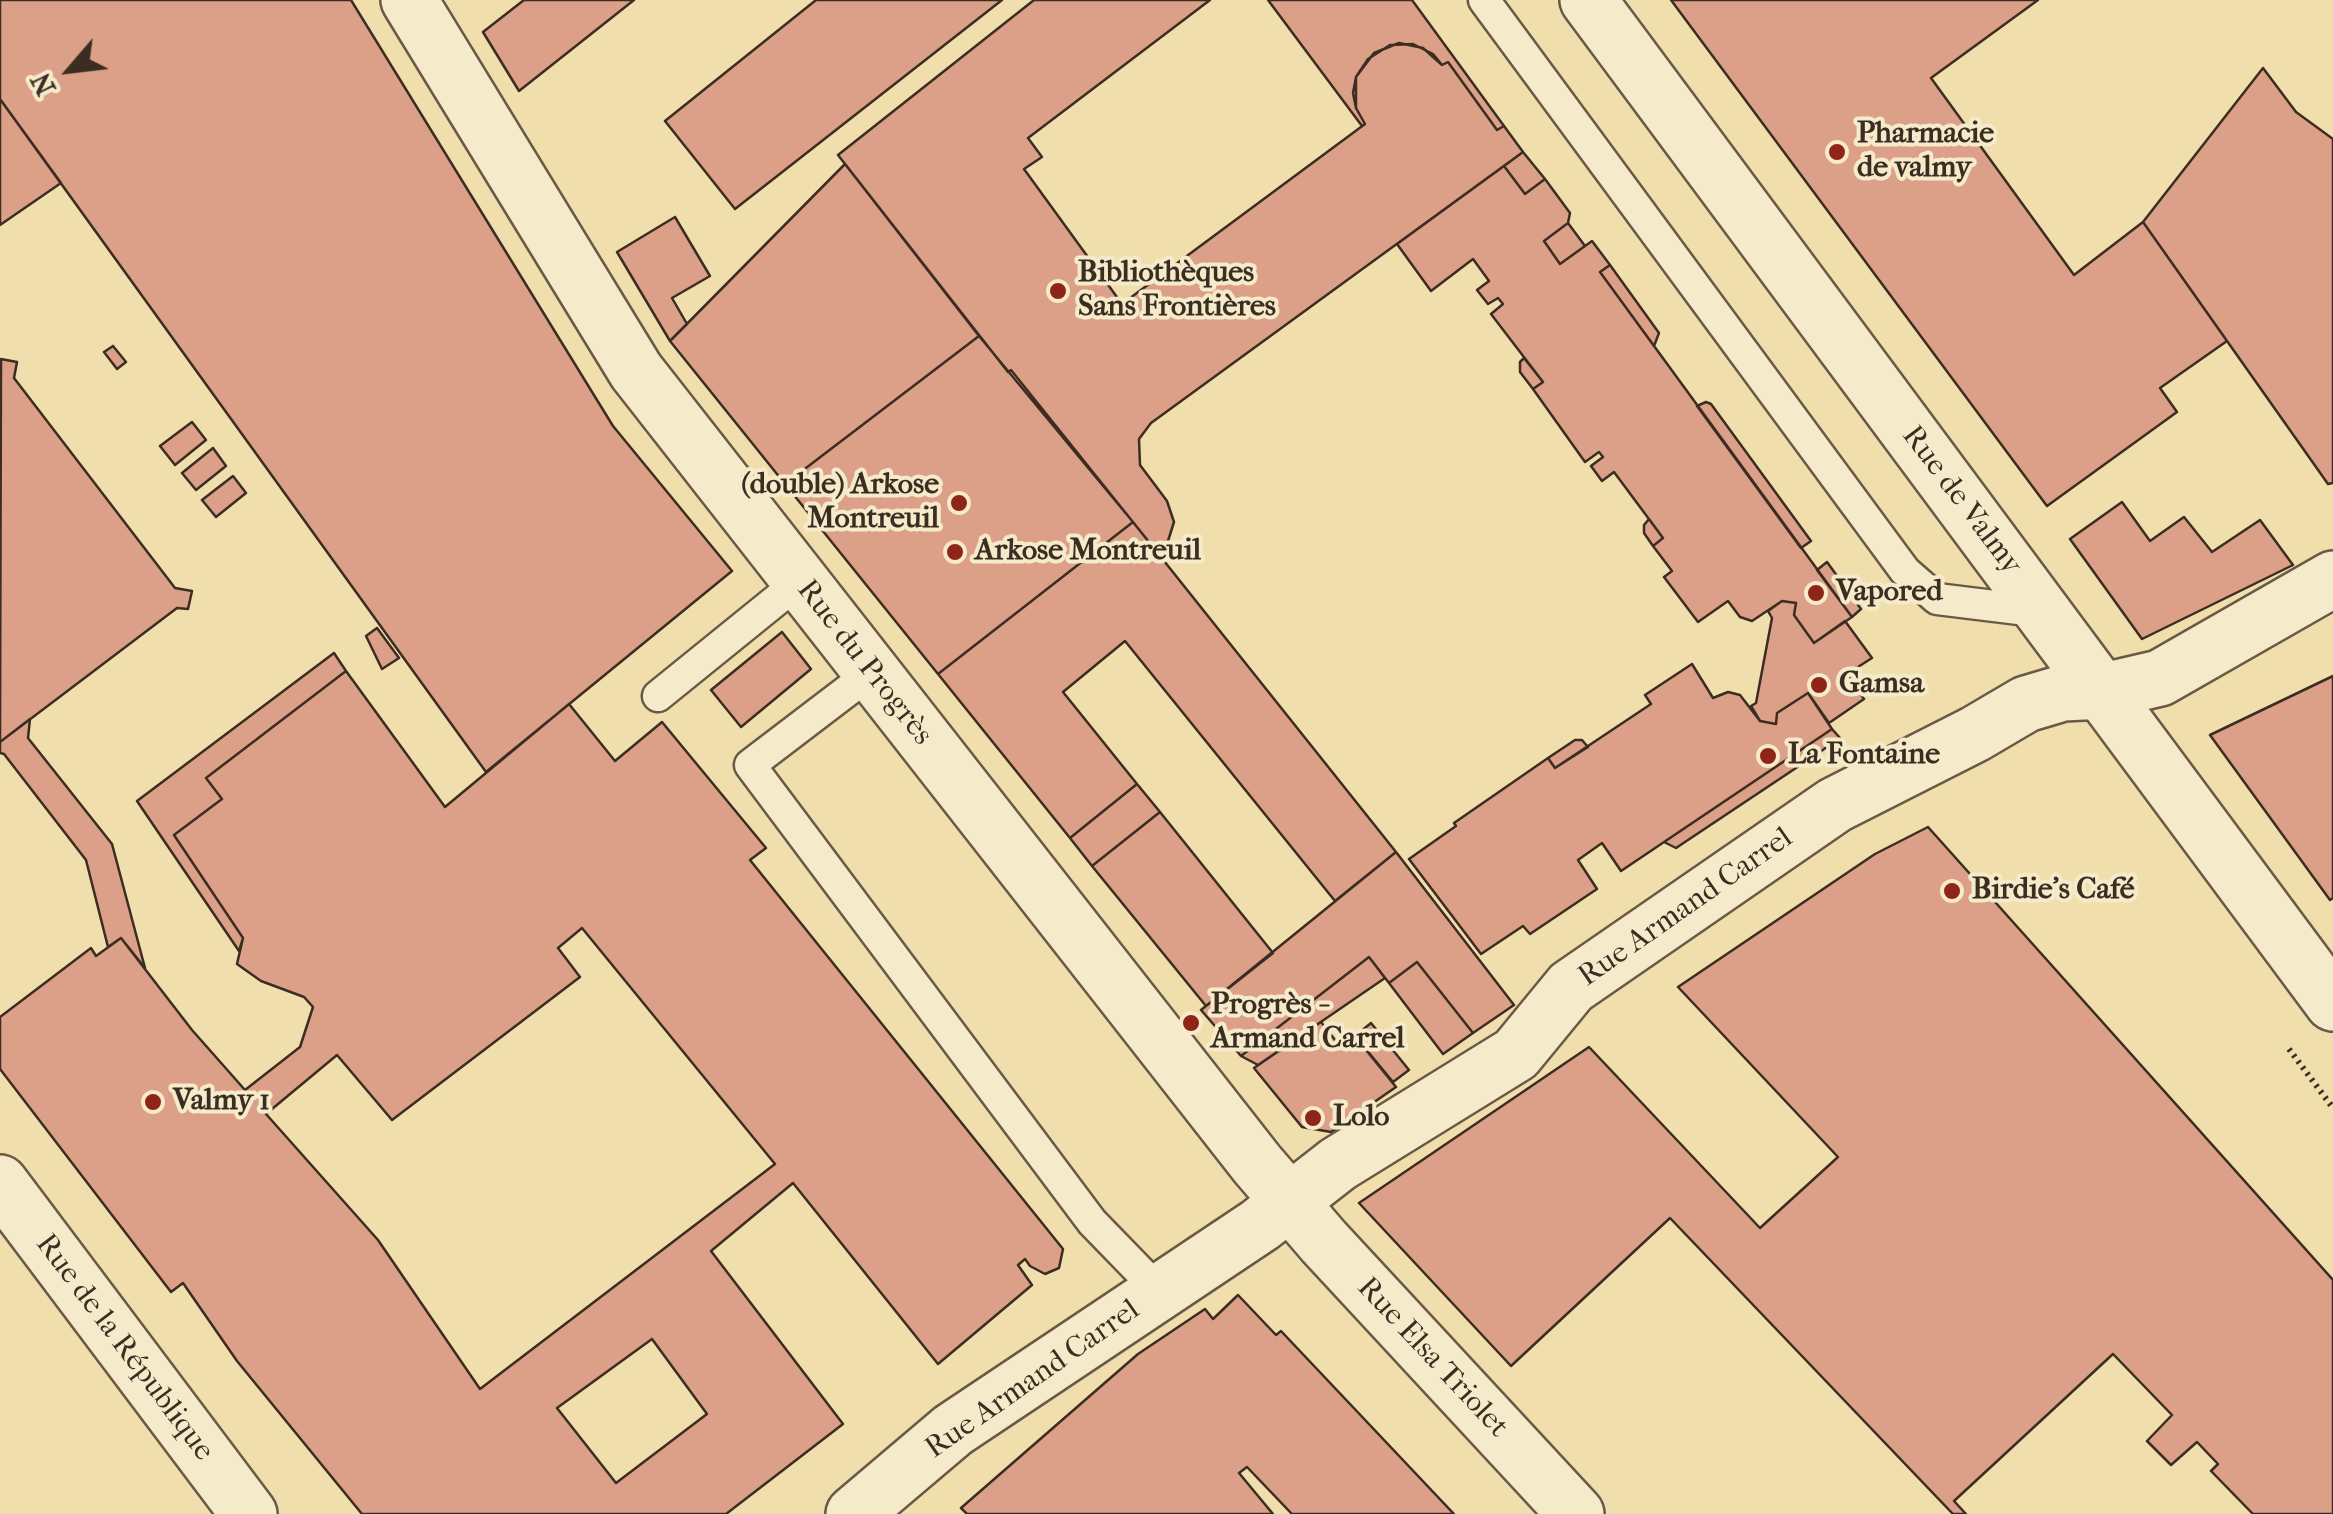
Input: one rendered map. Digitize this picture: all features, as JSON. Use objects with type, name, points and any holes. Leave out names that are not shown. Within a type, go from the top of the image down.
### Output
[{"type":"street","name":"Rue du Progrès","points":[[408,0],[636,371],[1233,1133],[1291,1200]]},
{"type":"street","name":"Rue de Valmy","points":[[1588,0],[2333,1003]]},
{"type":"street","name":"Rue Armand Carrel","points":[[854,1514],[953,1430],[1160,1292],[1338,1164],[1516,1054],[1571,987],[1834,805],[2026,704],[2064,693],[2104,691],[2160,678],[2333,579]]},
{"type":"street","name":"Rue de la République","points":[[0,1183],[249,1514]]},
{"type":"street","name":"Rue Elsa Triolet","points":[[1291,1200],[1324,1242],[1576,1514]]},
{"type":"lane","points":[[1484,0],[1904,571],[1937,598],[2043,612]]},
{"type":"lane","points":[[658,696],[800,582]]},
{"type":"lane","points":[[872,672],[750,766],[1092,1222],[1160,1292]]},
{"type":"building","points":[[0,0],[351,0],[613,426],[732,571],[486,772],[0,99]]},
{"type":"building","points":[[524,0],[634,0],[519,91],[483,32]]},
{"type":"building","points":[[816,0],[1002,0],[735,209],[665,121]]},
{"type":"building","points":[[1034,0],[1210,0],[1028,138],[1042,157],[1024,169],[1122,304],[1365,124],[1356,108],[1356,77],[1368,59],[1390,45],[1413,44],[1433,54],[1442,65],[1448,62],[1497,130],[1504,126],[1523,152],[1151,423],[1139,439],[1140,465],[1167,501],[1174,522],[1168,541],[1157,552],[1011,370],[1008,372],[838,155]]},
{"type":"building","points":[[1268,0],[1412,0],[1504,126],[1497,130],[1448,62],[1442,65],[1423,48],[1399,43],[1374,53],[1356,77],[1353,93],[1365,124],[1362,126]]},
{"type":"building","points":[[1671,0],[2038,0],[1931,78],[2074,275],[2143,222],[2227,341],[2160,388],[2177,412],[2047,506]]},
{"type":"building","points":[[2263,68],[2296,112],[2333,139],[2333,483],[2328,484],[2143,222]]},
{"type":"building","points":[[0,99],[61,183],[0,225]]},
{"type":"building","points":[[1523,152],[1545,179],[1525,194],[1504,166]]},
{"type":"building","points":[[845,164],[979,336],[785,484],[670,341]]},
{"type":"building","points":[[1504,166],[1525,194],[1545,179],[1570,213],[1568,223],[1544,241],[1560,264],[1592,241],[1610,265],[1600,272],[1852,617],[1814,643],[1794,615],[1796,603],[1782,601],[1752,621],[1740,617],[1728,601],[1698,622],[1664,577],[1672,571],[1653,546],[1663,538],[1614,472],[1602,481],[1591,466],[1603,457],[1599,452],[1585,462],[1533,389],[1543,382],[1491,314],[1503,304],[1498,298],[1488,304],[1477,290],[1489,281],[1473,259],[1431,291],[1397,244]]},
{"type":"building","points":[[675,217],[710,276],[672,298],[687,324],[670,341],[617,252]]},
{"type":"building","points":[[1568,223],[1585,246],[1560,264],[1544,241]]},
{"type":"building","points":[[1610,265],[1659,333],[1654,346],[1600,272]]},
{"type":"building","name":"(double) Arkose Montreuil","points":[[979,336],[1133,522],[938,674],[785,484]]},
{"type":"building","points":[[113,346],[126,362],[117,369],[104,352]]},
{"type":"building","points":[[1524,358],[1543,382],[1533,389],[1520,372]]},
{"type":"building","points":[[1,359],[17,362],[14,378],[175,588],[192,591],[188,609],[177,608],[0,742]]},
{"type":"building","points":[[1706,402],[1811,541],[1801,548],[1697,406]]},
{"type":"building","points":[[192,422],[206,440],[175,465],[160,446]]},
{"type":"building","points":[[213,448],[226,466],[196,490],[182,473]]},
{"type":"building","points":[[233,476],[246,493],[216,517],[202,500]]},
{"type":"building","points":[[2122,502],[2150,541],[2184,517],[2212,552],[2260,520],[2293,565],[2142,639],[2070,539]]},
{"type":"building","points":[[1649,519],[1663,538],[1653,546],[1644,533]]},
{"type":"building","points":[[1133,522],[1396,852],[1335,901],[1125,641],[1063,692],[1137,784],[1070,838],[938,674]]},
{"type":"building","points":[[1827,562],[1861,609],[1852,617],[1817,570]]},
{"type":"building","points":[[1782,601],[1796,603],[1794,615],[1814,643],[1845,621],[1872,658],[1847,674],[1864,699],[1829,723],[1808,693],[1777,713],[1776,724],[1760,721],[1751,706],[1756,703],[1772,618],[1768,611]]},
{"type":"building","points":[[377,628],[399,658],[382,669],[366,636]]},
{"type":"building","points":[[782,632],[811,669],[741,727],[711,690]]},
{"type":"building","points":[[334,653],[346,671],[206,778],[222,799],[174,835],[243,938],[239,951],[137,801]]},
{"type":"building","points":[[1692,664],[1713,698],[1728,692],[1740,695],[1760,721],[1776,724],[1777,713],[1808,693],[1832,729],[1621,871],[1602,843],[1578,860],[1597,889],[1530,934],[1523,926],[1481,954],[1409,859],[1548,758],[1555,768],[1651,704],[1645,695]]},
{"type":"building","name":"Valmy 1","points":[[346,671],[445,807],[569,704],[615,761],[662,722],[766,848],[750,860],[1063,1249],[1059,1268],[1045,1274],[1025,1259],[1018,1265],[1032,1285],[938,1364],[793,1183],[711,1251],[843,1424],[726,1514],[362,1514],[237,1361],[183,1283],[171,1292],[0,1069],[0,1017],[91,948],[96,956],[121,938],[192,1030],[245,1090],[300,1047],[313,1007],[304,997],[261,981],[237,964],[243,938],[174,835],[222,799],[206,778]],"holes":[[[582,928],[775,1164],[480,1389],[378,1240],[266,1114],[337,1055],[392,1120],[580,977],[558,948]],[[652,1339],[707,1414],[616,1483],[557,1408]]]},
{"type":"building","points":[[2333,676],[2333,898],[2330,900],[2210,735]]},
{"type":"building","points":[[30,719],[28,738],[112,844],[145,968],[121,938],[108,947],[86,860],[0,753],[0,742]]},
{"type":"building","points":[[1832,729],[1840,738],[1814,756],[1676,848],[1664,842]]},
{"type":"building","points":[[1575,740],[1582,740],[1588,747],[1555,768],[1548,758]]},
{"type":"building","points":[[1137,784],[1160,812],[1092,866],[1070,838]]},
{"type":"building","points":[[1160,812],[1273,953],[1206,1006],[1092,866]]},
{"type":"building","points":[[1928,827],[2333,1280],[2333,1514],[2253,1514],[2211,1471],[2218,1464],[2197,1442],[2171,1465],[2147,1441],[2172,1415],[2113,1354],[1954,1501],[1966,1514],[1953,1514],[1670,1218],[1511,1366],[1359,1203],[1589,1047],[1760,1228],[1838,1157],[1678,987],[1875,854]]},
{"type":"building","points":[[1396,852],[1514,1005],[1473,1033],[1417,962],[1389,983],[1369,957],[1241,1056],[1201,1010]]},
{"type":"building","points":[[1369,957],[1385,978],[1258,1065],[1241,1056]]},
{"type":"building","points":[[1417,962],[1473,1033],[1443,1054],[1389,983]]},
{"type":"building","points":[[1321,1022],[1339,1045],[1353,1034],[1396,1087],[1331,1132],[1302,1127],[1254,1068]]},
{"type":"building","points":[[1371,1023],[1409,1070],[1393,1082],[1355,1036]]},
{"type":"building","points":[[1238,1295],[1276,1335],[1281,1331],[1454,1514],[1292,1514],[1247,1467],[1239,1473],[1273,1514],[967,1514],[961,1508],[1138,1354],[1205,1309],[1213,1319]]},
{"type":"place","name":"Pharmacie de valmy","points":[[1837,152]]},
{"type":"place","name":"Bibliothèques Sans Frontières","points":[[1058,291]]},
{"type":"place","name":"(double) Arkose Montreuil","points":[[959,503]]},
{"type":"place","name":"Arkose Montreuil","points":[[955,552]]},
{"type":"place","name":"Vapored","points":[[1816,593]]},
{"type":"place","name":"Gamsa","points":[[1819,685]]},
{"type":"place","name":"La Fontaine","points":[[1768,756]]},
{"type":"place","name":"Birdie's Café","points":[[1952,891]]},
{"type":"place","name":"Progrès - Armand Carrel","points":[[1191,1023]]},
{"type":"place","name":"Valmy 1","points":[[153,1102]]},
{"type":"place","name":"Lolo","points":[[1313,1118]]}]
